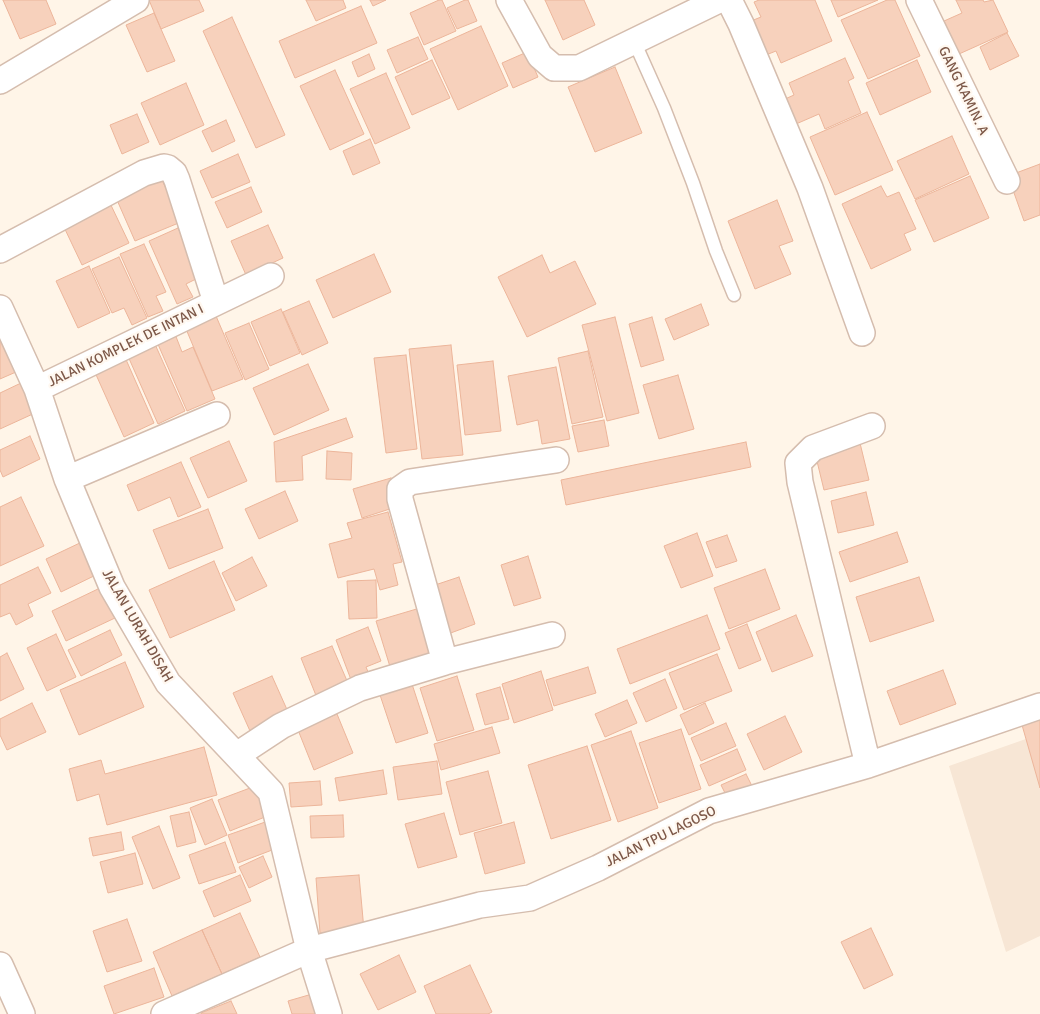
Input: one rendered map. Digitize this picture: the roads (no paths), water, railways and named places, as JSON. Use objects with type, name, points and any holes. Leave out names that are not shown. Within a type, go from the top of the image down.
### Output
[{"type":"street","points":[[0,81],[136,0]]},
{"type":"street","points":[[509,0],[540,56],[554,68],[579,68],[719,0]]},
{"type":"street","points":[[729,0],[741,24],[810,188],[862,333]]},
{"type":"street","name":"GANG KAMIN. A","points":[[919,0],[1007,181]]},
{"type":"street","name":"JALAN KOMPLEK DE INTAN I","points":[[0,250],[144,173],[164,167],[174,173],[178,180],[216,302]]},
{"type":"street","name":"JALAN KOMPLEK DE INTAN I","points":[[37,389],[271,276]]},
{"type":"street","name":"JALAN LURAH DISAH","points":[[0,308],[37,389],[67,479],[112,587],[168,683],[268,788],[273,797],[309,950],[329,1014]]},
{"type":"street","points":[[67,479],[217,415]]},
{"type":"street","points":[[868,765],[800,482],[798,463],[812,448],[872,426]]},
{"type":"street","points":[[445,662],[400,499],[400,489],[410,482],[556,460]]},
{"type":"street","points":[[236,755],[281,726],[360,688],[445,662],[552,634]]},
{"type":"street","name":"JALAN TPU LAGOSO","points":[[164,1014],[309,950],[480,905],[530,898],[598,868],[709,811],[868,765],[1040,706]]},
{"type":"street","points":[[0,965],[22,1014]]},
{"type":"lane","points":[[634,42],[667,116],[734,295]]}]
